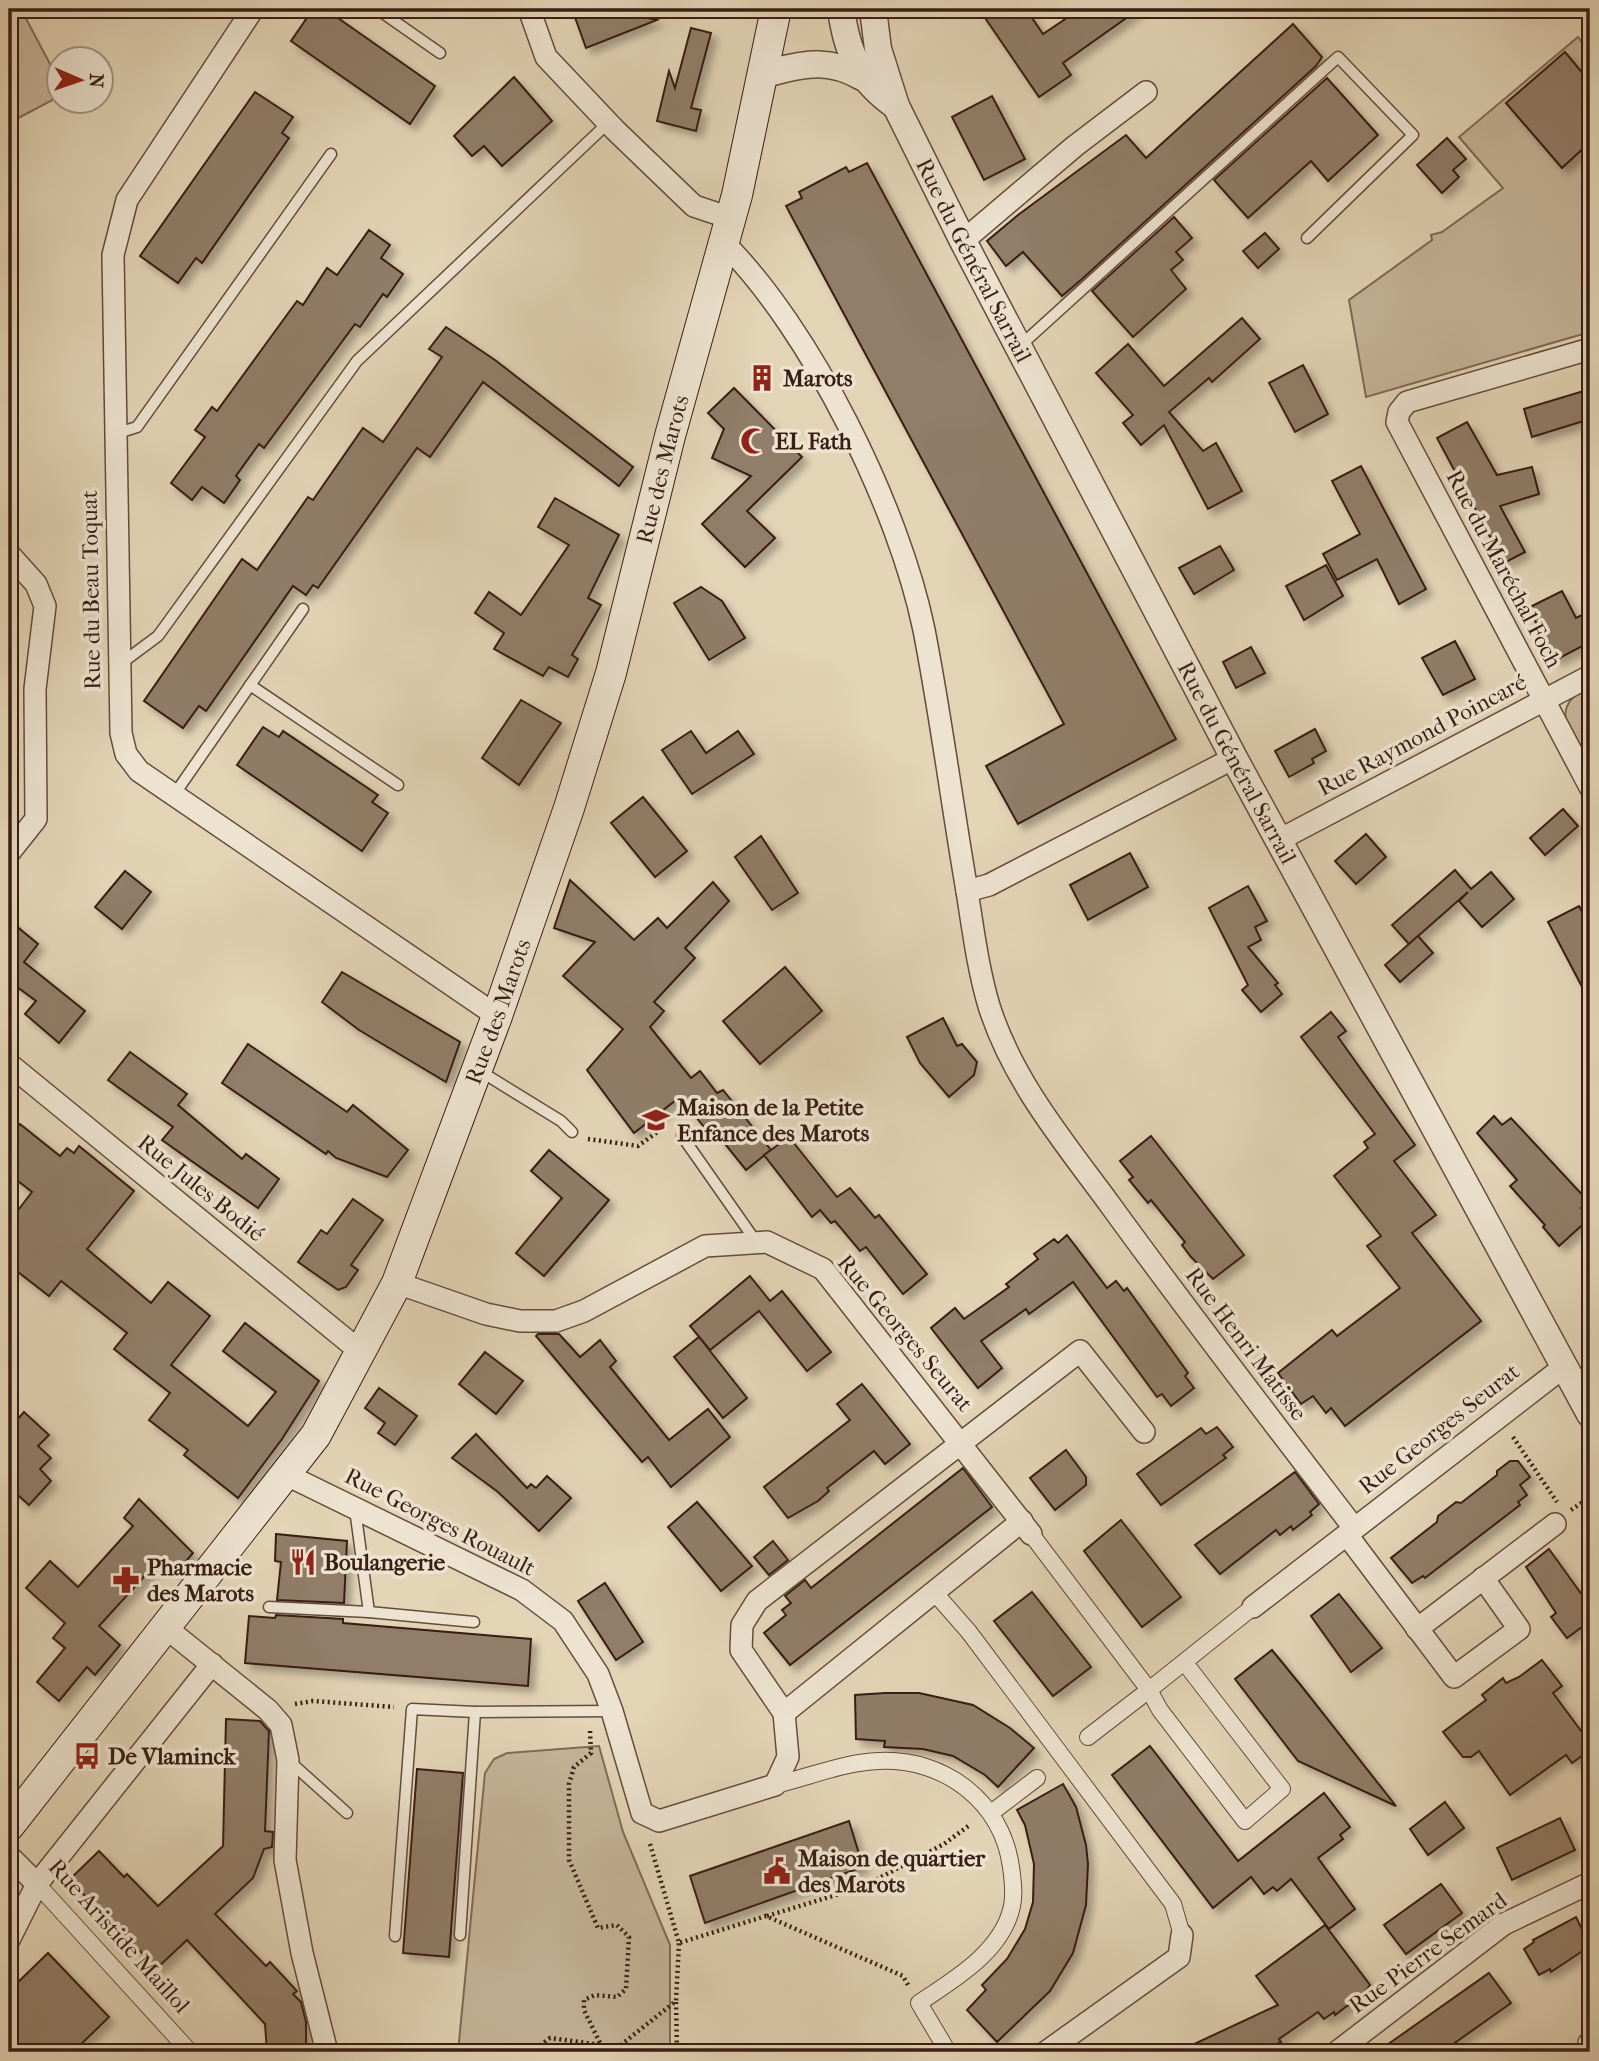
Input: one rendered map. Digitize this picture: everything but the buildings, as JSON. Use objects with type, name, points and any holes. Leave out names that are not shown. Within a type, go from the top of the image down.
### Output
[{"type":"main road","name":"Rue des Marots","points":[[767,81],[776,9]]},
{"type":"main road","name":"Rue des Marots","points":[[9,1826],[316,1434],[397,1283],[498,1016],[569,808],[611,673],[670,436],[767,81],[792,9]]},
{"type":"street","name":"Rue du Beau Toquat","points":[[253,9],[127,200],[113,255],[119,665],[121,733],[126,754],[139,771],[498,1016]]},
{"type":"street","points":[[528,9],[546,57],[694,206],[727,231]]},
{"type":"street","name":"Rue du Général Sarrail","points":[[841,9],[848,41],[862,77]]},
{"type":"street","name":"Rue du Général Sarrail","points":[[873,9],[878,49],[896,106],[963,241],[1234,758],[1590,1414]]},
{"type":"street","name":"Rue du Général Sarrail","points":[[767,81],[823,62],[845,67],[862,77],[896,106]]},
{"type":"street","points":[[963,241],[1075,146],[1146,92]]},
{"type":"street","name":"Rue Henri Matisse","points":[[727,231],[817,369],[862,454],[906,571],[923,627],[989,1006],[1010,1060],[1057,1135],[1350,1532]]},
{"type":"street","name":"Rue du Maréchal Foch","points":[[1590,349],[1407,402],[1399,412],[1397,422],[1590,787]]},
{"type":"street","points":[[9,554],[36,584],[45,606],[35,689],[36,818],[9,853]]},
{"type":"street","name":"Rue Raymond Poincaré","points":[[1279,840],[1590,677]]},
{"type":"street","points":[[967,891],[989,885],[1234,758]]},
{"type":"street","name":"Rue Jules Bodié","points":[[9,1064],[361,1352]]},
{"type":"street","name":"Rue Georges Seurat","points":[[397,1283],[486,1314],[520,1321],[556,1321],[584,1311],[705,1246],[767,1242],[823,1269],[962,1443],[1245,1821],[1282,1789],[1185,1663]]},
{"type":"street","points":[[775,1785],[788,1757],[784,1713],[741,1650],[742,1625],[757,1601],[1080,1351],[1144,1432]]},
{"type":"street","name":"Rue Georges Seurat","points":[[1149,1690],[1564,1366]]},
{"type":"street","name":"Rue Georges Rouault","points":[[285,1474],[522,1590],[563,1621],[598,1674],[642,1812]]},
{"type":"street","points":[[1417,1629],[1560,1514]]},
{"type":"street","points":[[784,1713],[934,1592],[1026,1528]]},
{"type":"street","points":[[1350,1532],[1454,1677],[1519,1629],[1483,1578]]},
{"type":"street","points":[[934,1592],[969,1632],[1173,1904],[1182,1935],[1179,1957],[1046,2052]]},
{"type":"street","points":[[165,1627],[268,1710],[281,1725],[288,1760],[285,1860],[302,1953],[327,2052]]},
{"type":"street","points":[[9,1940],[37,1884],[212,1664]]},
{"type":"street","points":[[1088,1737],[1149,1690]]},
{"type":"street","points":[[642,1812],[659,1821],[775,1785],[880,1760],[922,1767],[958,1780],[976,1794],[991,1813],[1006,1840],[1013,1885],[1011,1911],[998,1937],[971,1968],[919,2003],[948,2052]]},
{"type":"street","points":[[991,1813],[1037,1778]]},
{"type":"street","name":"Rue Aristide Maillol","points":[[9,1856],[190,2052]]},
{"type":"street","name":"Rue Pierre Semard","points":[[1337,2052],[1504,1924],[1590,1883]]},
{"type":"lane","points":[[377,9],[440,53]]},
{"type":"lane","points":[[1019,346],[1338,57],[1413,135],[1307,238]]},
{"type":"lane","points":[[119,665],[158,636],[357,361],[608,122]]},
{"type":"lane","points":[[114,434],[137,428],[331,154]]},
{"type":"lane","points":[[174,795],[303,609]]},
{"type":"lane","points":[[250,685],[398,785]]},
{"type":"lane","points":[[478,1069],[561,1121],[572,1132]]},
{"type":"lane","points":[[682,1136],[757,1243]]},
{"type":"lane","points":[[355,1508],[369,1612]]},
{"type":"lane","points":[[269,1607],[369,1612],[474,1622]]},
{"type":"lane","points":[[395,1936],[412,1709],[475,1712],[612,1711]]},
{"type":"lane","points":[[460,1935],[475,1712]]},
{"type":"lane","points":[[288,1760],[348,1813]]},
{"type":"path","points":[[572,1132],[590,1139],[638,1146],[675,1119],[682,1136]]},
{"type":"path","points":[[1510,1433],[1560,1514],[1590,1497]]},
{"type":"path","points":[[268,1710],[313,1701],[412,1709]]},
{"type":"path","points":[[590,1711],[591,1753],[574,1767],[569,1784],[569,1860],[598,1928],[617,1925],[629,1937],[626,1989],[617,1997],[595,1996],[584,2000],[584,2010],[601,2045],[610,2052],[676,2001]]},
{"type":"path","points":[[642,1812],[678,1943],[677,2052]]},
{"type":"path","points":[[678,1943],[862,1887],[932,1851],[991,1813]]},
{"type":"path","points":[[766,1916],[903,1976],[919,2003]]},
{"type":"path","points":[[531,2052],[550,2038],[601,2045]]},
{"type":"shaded area","points":[[9,9],[21,9],[46,56],[46,103],[9,123]]},
{"type":"shaded area","points":[[1578,37],[1590,53],[1590,332],[1366,397],[1349,300],[1432,240],[1431,235],[1442,232],[1503,188],[1459,137]]},
{"type":"shaded area","points":[[1590,686],[1590,766],[1570,732],[1565,712],[1568,703],[1576,694]]},
{"type":"shaded area","points":[[599,1746],[623,1832],[670,1945],[670,2052],[458,2052],[485,1773],[494,1759],[507,1753]]},
{"type":"place","name":"Marots","points":[[762,378]]},
{"type":"place","name":"EL Fath","points":[[754,441]]},
{"type":"place","name":"Maison de la Petite Enfance des Marots","points":[[656,1120]]},
{"type":"place","name":"Boulangerie","points":[[303,1562]]},
{"type":"place","name":"Pharmacie des Marots","points":[[126,1580]]},
{"type":"place","name":"De Vlaminck","points":[[87,1756]]},
{"type":"place","name":"Maison de quartier des Marots","points":[[777,1871]]}]
